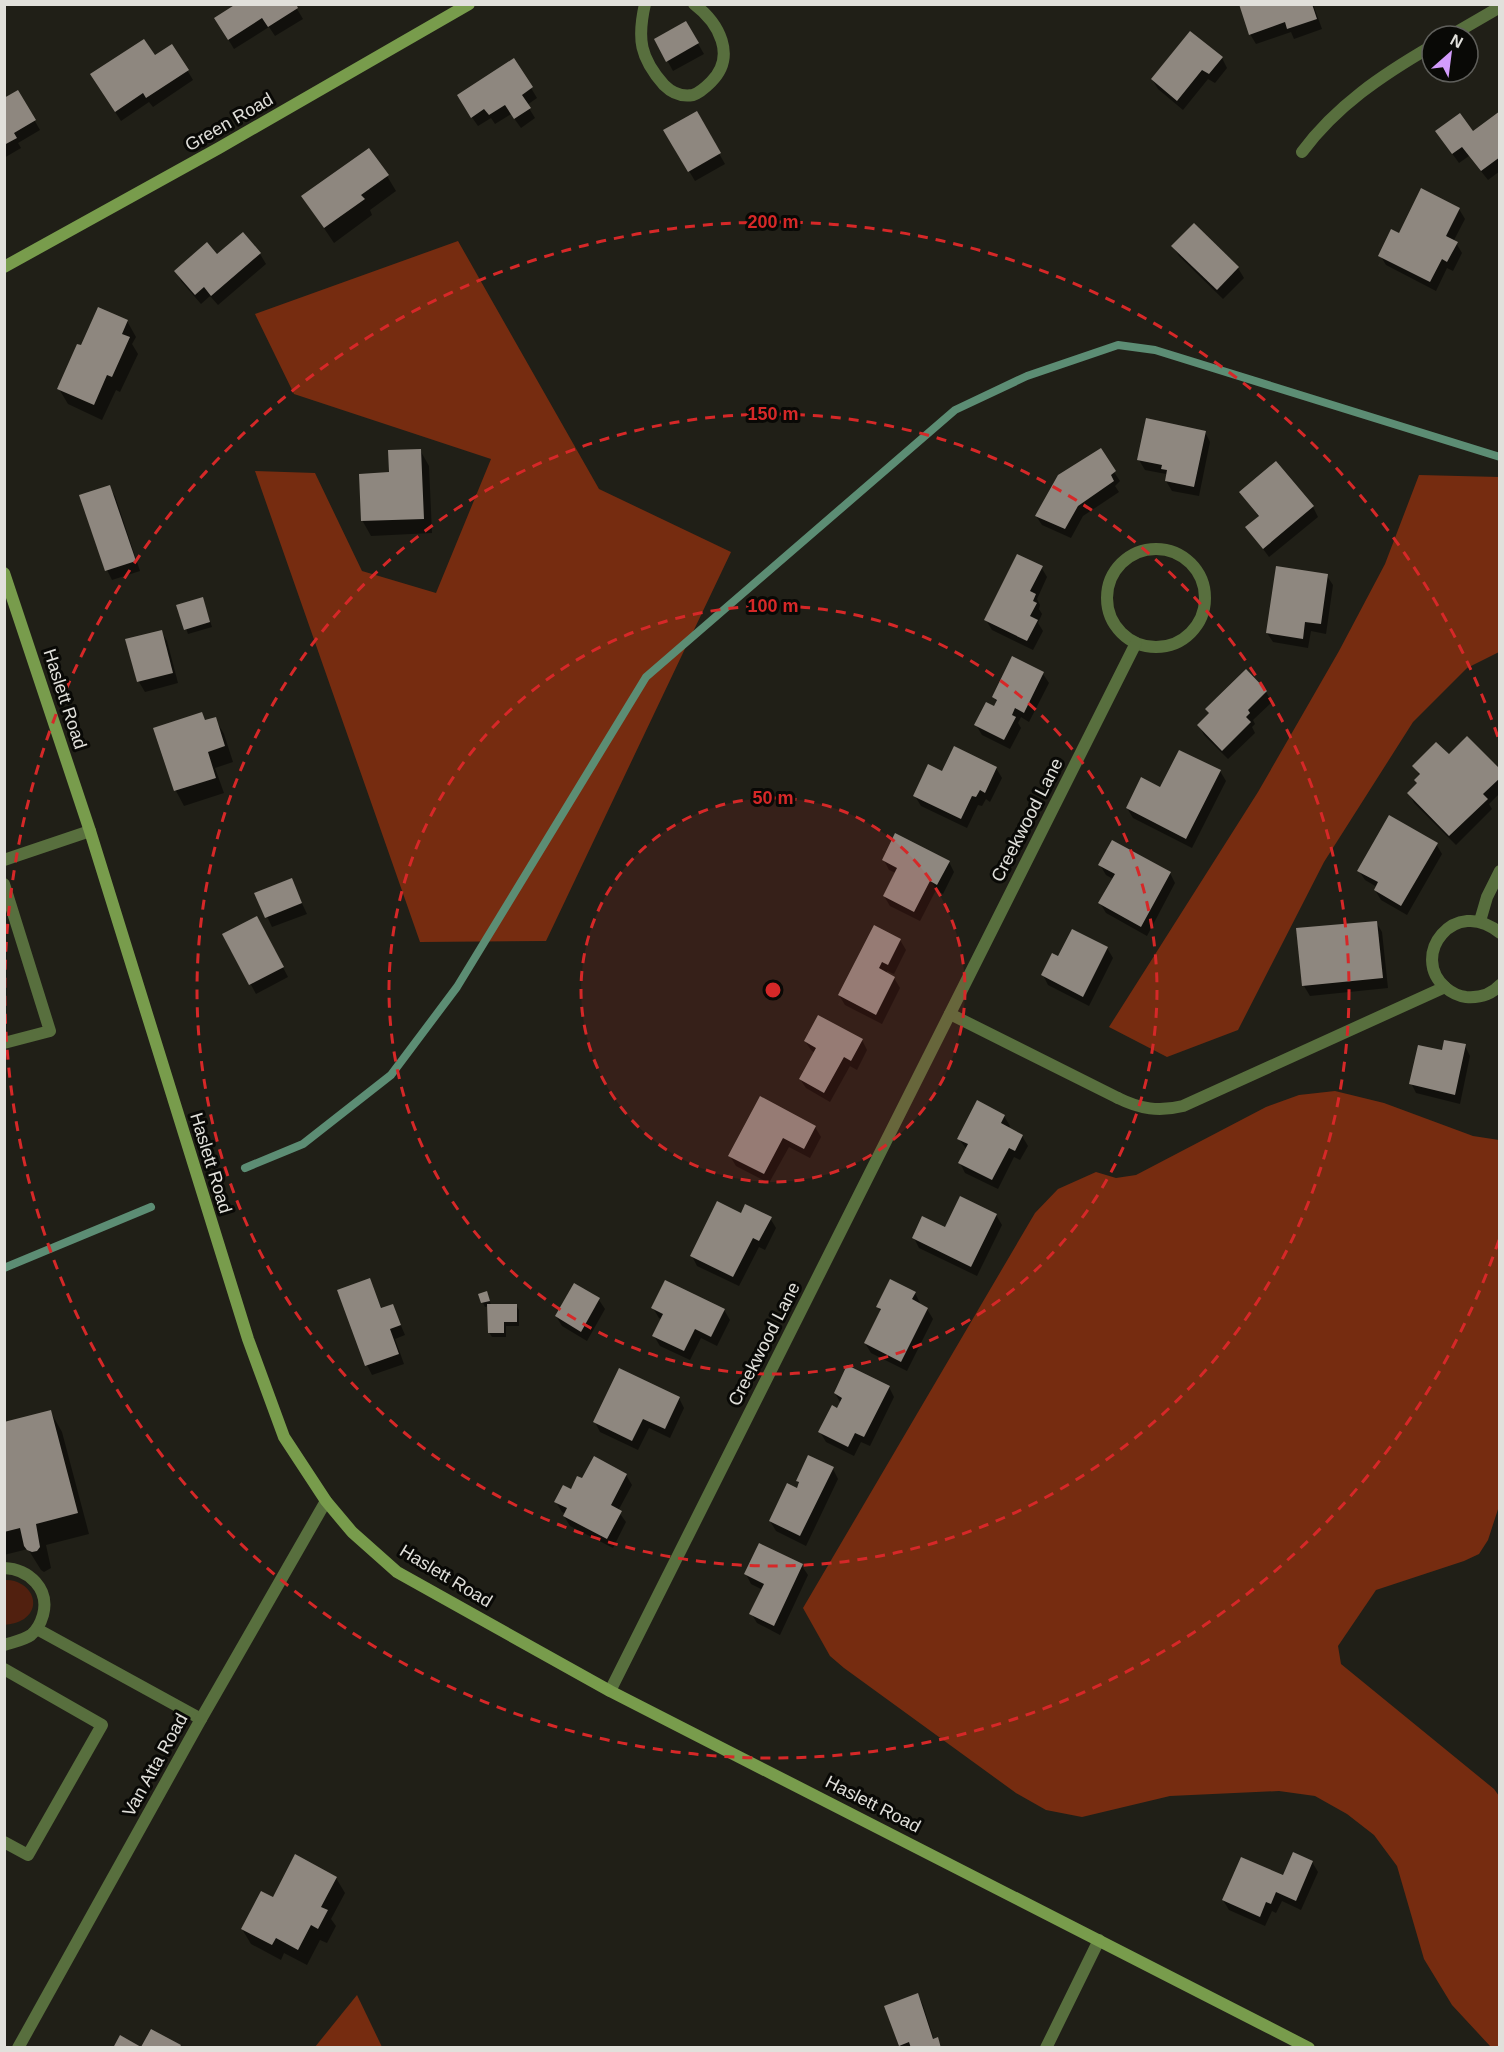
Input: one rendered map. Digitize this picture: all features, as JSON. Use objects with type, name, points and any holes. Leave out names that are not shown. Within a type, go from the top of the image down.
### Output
[{"type":"street","name":"Green Road","points":[[4,267],[219,148],[469,4]]},
{"type":"street","points":[[645,4],[641,34],[649,68],[668,88],[682,96],[696,95],[716,77],[725,51],[716,27],[694,4]]},
{"type":"street","points":[[1471,24],[1500,7]]},
{"type":"street","points":[[1302,152],[1330,117],[1346,103],[1420,53]]},
{"type":"street","points":[[1142,550],[1170,551],[1183,557],[1194,566],[1201,579],[1205,592],[1201,619],[1193,631],[1182,640],[1169,646],[1155,648],[1136,643],[1118,630],[1110,618],[1106,604],[1111,577],[1129,556],[1142,550]]},
{"type":"street","name":"Haslett Road","points":[[4,573],[90,831],[248,1339],[284,1437],[326,1501],[352,1532],[397,1572],[610,1691],[1309,2048]]},
{"type":"street","name":"Creekwood Lane","points":[[610,1691],[1136,643]]},
{"type":"street","points":[[4,860],[90,831]]},
{"type":"street","points":[[1480,921],[1487,897],[1500,871]]},
{"type":"street","points":[[4,884],[50,1031],[4,1043]]},
{"type":"street","points":[[1500,933],[1480,921],[1468,920],[1456,923],[1446,929],[1438,939],[1433,950],[1432,962],[1435,974],[1445,987],[1463,997],[1475,998],[1487,995],[1500,985]]},
{"type":"street","points":[[950,1014],[1118,1098],[1145,1108],[1159,1110],[1183,1106],[1445,987]]},
{"type":"street","name":"Van Atta Road","points":[[18,2048],[201,1719],[326,1501]]},
{"type":"street","points":[[4,1568],[24,1572],[33,1578],[44,1599],[44,1611],[37,1629],[24,1639],[4,1645]]},
{"type":"street","points":[[37,1629],[201,1719]]},
{"type":"street","points":[[4,1669],[102,1725],[28,1855],[4,1842]]},
{"type":"street","points":[[1046,2048],[1099,1940]]},
{"type":"shaded area","points":[[458,241],[599,489],[731,552],[546,941],[420,942],[255,471],[315,473],[362,571],[436,593],[491,459],[294,394],[255,314]]},
{"type":"shaded area","points":[[1419,475],[1499,477],[1499,652],[1467,668],[1413,722],[1324,862],[1238,1030],[1167,1057],[1109,1027],[1258,792],[1339,651],[1385,564]]},
{"type":"shaded area","points":[[1335,1091],[1384,1103],[1473,1136],[1499,1140],[1500,1503],[1488,1540],[1479,1554],[1376,1590],[1338,1646],[1341,1664],[1494,1789],[1499,1796],[1499,2047],[1490,2046],[1452,2005],[1424,1959],[1397,1866],[1374,1835],[1347,1814],[1315,1796],[1279,1791],[1170,1796],[1082,1817],[1046,1810],[1016,1793],[844,1668],[830,1656],[803,1608],[1035,1213],[1058,1189],[1096,1172],[1116,1178],[1136,1175],[1266,1107],[1299,1095]]},
{"type":"shaded area","points":[[5,1580],[14,1581],[27,1588],[33,1600],[33,1607],[24,1619],[5,1625]]},
{"type":"shaded area","points":[[357,1995],[382,2047],[315,2047]]},
{"type":"building","points":[[236,4],[296,4],[298,8],[268,27],[262,18],[228,40],[214,18]]},
{"type":"building","points":[[1239,4],[1312,4],[1317,19],[1287,29],[1285,22],[1249,35]]},
{"type":"building","points":[[686,21],[699,43],[666,62],[654,39]]},
{"type":"building","points":[[1190,31],[1223,57],[1209,74],[1202,70],[1177,101],[1151,79]]},
{"type":"building","points":[[144,39],[155,55],[172,44],[189,70],[146,98],[143,93],[115,112],[90,74]]},
{"type":"building","points":[[514,58],[533,87],[522,95],[531,108],[514,119],[505,105],[489,115],[484,109],[471,118],[457,95]]},
{"type":"building","points":[[18,90],[36,120],[14,133],[17,138],[4,145],[4,98]]},
{"type":"building","points":[[697,111],[721,153],[688,172],[663,130]]},
{"type":"building","points":[[1500,111],[1500,157],[1481,171],[1462,147],[1452,154],[1435,131],[1460,113],[1473,131]]},
{"type":"building","points":[[369,148],[389,175],[361,195],[365,199],[324,228],[301,196]]},
{"type":"building","points":[[1421,188],[1460,208],[1446,236],[1458,242],[1447,262],[1442,259],[1430,282],[1378,256],[1391,229],[1399,233]]},
{"type":"building","points":[[1194,223],[1239,267],[1217,290],[1171,246]]},
{"type":"building","points":[[243,232],[261,253],[211,296],[204,287],[195,295],[174,271],[207,242],[217,254]]},
{"type":"building","points":[[98,307],[128,320],[122,334],[130,337],[112,377],[107,375],[94,405],[57,389],[77,344],[81,345]]},
{"type":"building","points":[[1146,418],[1206,431],[1194,487],[1165,481],[1167,470],[1161,469],[1162,465],[1137,460]]},
{"type":"building","points":[[1101,448],[1116,471],[1111,475],[1114,481],[1078,506],[1065,529],[1035,516],[1058,475]]},
{"type":"building","points":[[421,449],[424,519],[361,521],[359,474],[389,472],[388,450]]},
{"type":"building","points":[[1276,461],[1314,506],[1263,549],[1245,527],[1259,516],[1239,492]]},
{"type":"building","points":[[110,485],[136,561],[105,571],[79,495]]},
{"type":"building","points":[[1017,554],[1043,566],[1030,591],[1036,594],[1033,601],[1037,603],[1030,616],[1038,620],[1027,641],[984,620]]},
{"type":"building","points":[[1276,566],[1328,574],[1321,624],[1305,622],[1303,639],[1266,633]]},
{"type":"building","points":[[203,597],[210,622],[184,630],[176,605]]},
{"type":"building","points":[[162,630],[173,673],[137,682],[125,639]]},
{"type":"building","points":[[1012,656],[1044,672],[1024,713],[1015,708],[1012,715],[1016,717],[1004,740],[974,725],[986,702],[994,706],[997,700],[992,697]]},
{"type":"building","points":[[1246,669],[1267,691],[1248,710],[1250,713],[1246,717],[1251,722],[1222,751],[1197,725],[1209,713],[1205,709]]},
{"type":"building","points":[[202,712],[205,720],[216,717],[225,746],[208,752],[216,778],[174,791],[153,728]]},
{"type":"building","points":[[1467,736],[1500,769],[1500,778],[1483,794],[1488,799],[1449,836],[1407,793],[1417,783],[1414,780],[1420,774],[1412,766],[1436,742],[1449,754]]},
{"type":"building","points":[[954,746],[997,767],[985,793],[980,790],[976,797],[972,796],[961,819],[913,796],[928,764],[942,771]]},
{"type":"building","points":[[1179,750],[1221,770],[1186,839],[1126,808],[1141,777],[1160,787]]},
{"type":"building","points":[[1389,815],[1438,843],[1401,906],[1374,890],[1378,882],[1357,871]]},
{"type":"building","points":[[895,833],[950,861],[937,885],[930,881],[914,912],[883,896],[897,868],[882,860]]},
{"type":"building","points":[[1112,840],[1171,872],[1141,927],[1098,903],[1115,874],[1098,865]]},
{"type":"building","points":[[292,878],[302,903],[265,918],[254,893]]},
{"type":"building","points":[[257,916],[284,967],[249,985],[222,934]]},
{"type":"building","points":[[1377,921],[1383,978],[1302,986],[1296,928]]},
{"type":"building","points":[[874,925],[901,939],[888,965],[882,962],[879,968],[895,977],[876,1015],[838,995]]},
{"type":"building","points":[[1072,929],[1108,947],[1083,997],[1041,975],[1052,953],[1058,956]]},
{"type":"building","points":[[818,1015],[863,1039],[851,1061],[844,1057],[824,1093],[799,1079],[816,1048],[804,1041]]},
{"type":"building","points":[[1444,1040],[1466,1044],[1455,1095],[1409,1084],[1418,1045],[1442,1050]]},
{"type":"building","points":[[760,1096],[816,1126],[804,1149],[783,1138],[764,1174],[728,1156]]},
{"type":"building","points":[[977,1100],[1005,1115],[1001,1123],[1023,1135],[1015,1151],[1009,1148],[992,1180],[958,1163],[968,1144],[957,1139]]},
{"type":"building","points":[[960,1196],[997,1214],[971,1267],[912,1238],[922,1216],[945,1227]]},
{"type":"building","points":[[717,1201],[741,1213],[745,1204],[772,1217],[759,1241],[753,1238],[733,1277],[690,1256]]},
{"type":"building","points":[[370,1278],[381,1308],[393,1304],[401,1325],[390,1329],[399,1354],[365,1366],[337,1290]]},
{"type":"building","points":[[890,1279],[916,1292],[912,1299],[928,1308],[901,1362],[864,1343],[881,1309],[876,1307]]},
{"type":"building","points":[[665,1280],[725,1309],[711,1337],[695,1329],[684,1351],[652,1336],[663,1314],[651,1308]]},
{"type":"building","points":[[574,1283],[600,1298],[581,1332],[555,1316]]},
{"type":"building","points":[[487,1291],[490,1301],[481,1303],[478,1294]]},
{"type":"building","points":[[487,1304],[517,1304],[517,1322],[504,1322],[504,1333],[488,1333]]},
{"type":"building","points":[[847,1365],[890,1386],[864,1437],[855,1433],[848,1447],[818,1432],[832,1405],[837,1408],[842,1398],[834,1393]]},
{"type":"building","points":[[619,1368],[680,1397],[665,1429],[643,1419],[632,1441],[593,1422]]},
{"type":"building","points":[[51,1410],[78,1513],[36,1524],[40,1547],[37,1551],[32,1552],[24,1546],[20,1528],[4,1532],[4,1422]]},
{"type":"building","points":[[808,1455],[834,1467],[800,1536],[769,1521],[787,1483],[797,1488],[799,1482],[796,1481]]},
{"type":"building","points":[[594,1456],[627,1474],[611,1505],[622,1511],[607,1539],[563,1516],[567,1508],[554,1502],[563,1485],[571,1489],[577,1476],[582,1478]]},
{"type":"building","points":[[759,1543],[803,1564],[774,1626],[749,1614],[764,1584],[744,1574]]},
{"type":"building","points":[[1293,1852],[1313,1861],[1296,1901],[1276,1892],[1271,1904],[1266,1902],[1260,1917],[1222,1900],[1241,1857],[1283,1875]]},
{"type":"building","points":[[295,1854],[337,1877],[321,1907],[328,1910],[318,1929],[311,1925],[298,1950],[276,1938],[272,1945],[241,1929],[261,1891],[273,1897]]},
{"type":"building","points":[[918,1993],[933,2039],[938,2037],[941,2048],[911,2048],[909,2042],[899,2046],[884,2006]]},
{"type":"building","points":[[151,2029],[181,2045],[179,2048],[113,2048],[120,2035],[141,2047]]},
{"type":"waterway","points":[[245,1168],[303,1144],[391,1075],[457,987],[646,677],[955,410],[1027,376],[1118,345],[1155,350],[1500,457]]},
{"type":"waterway","points":[[4,1268],[151,1207]]}]
